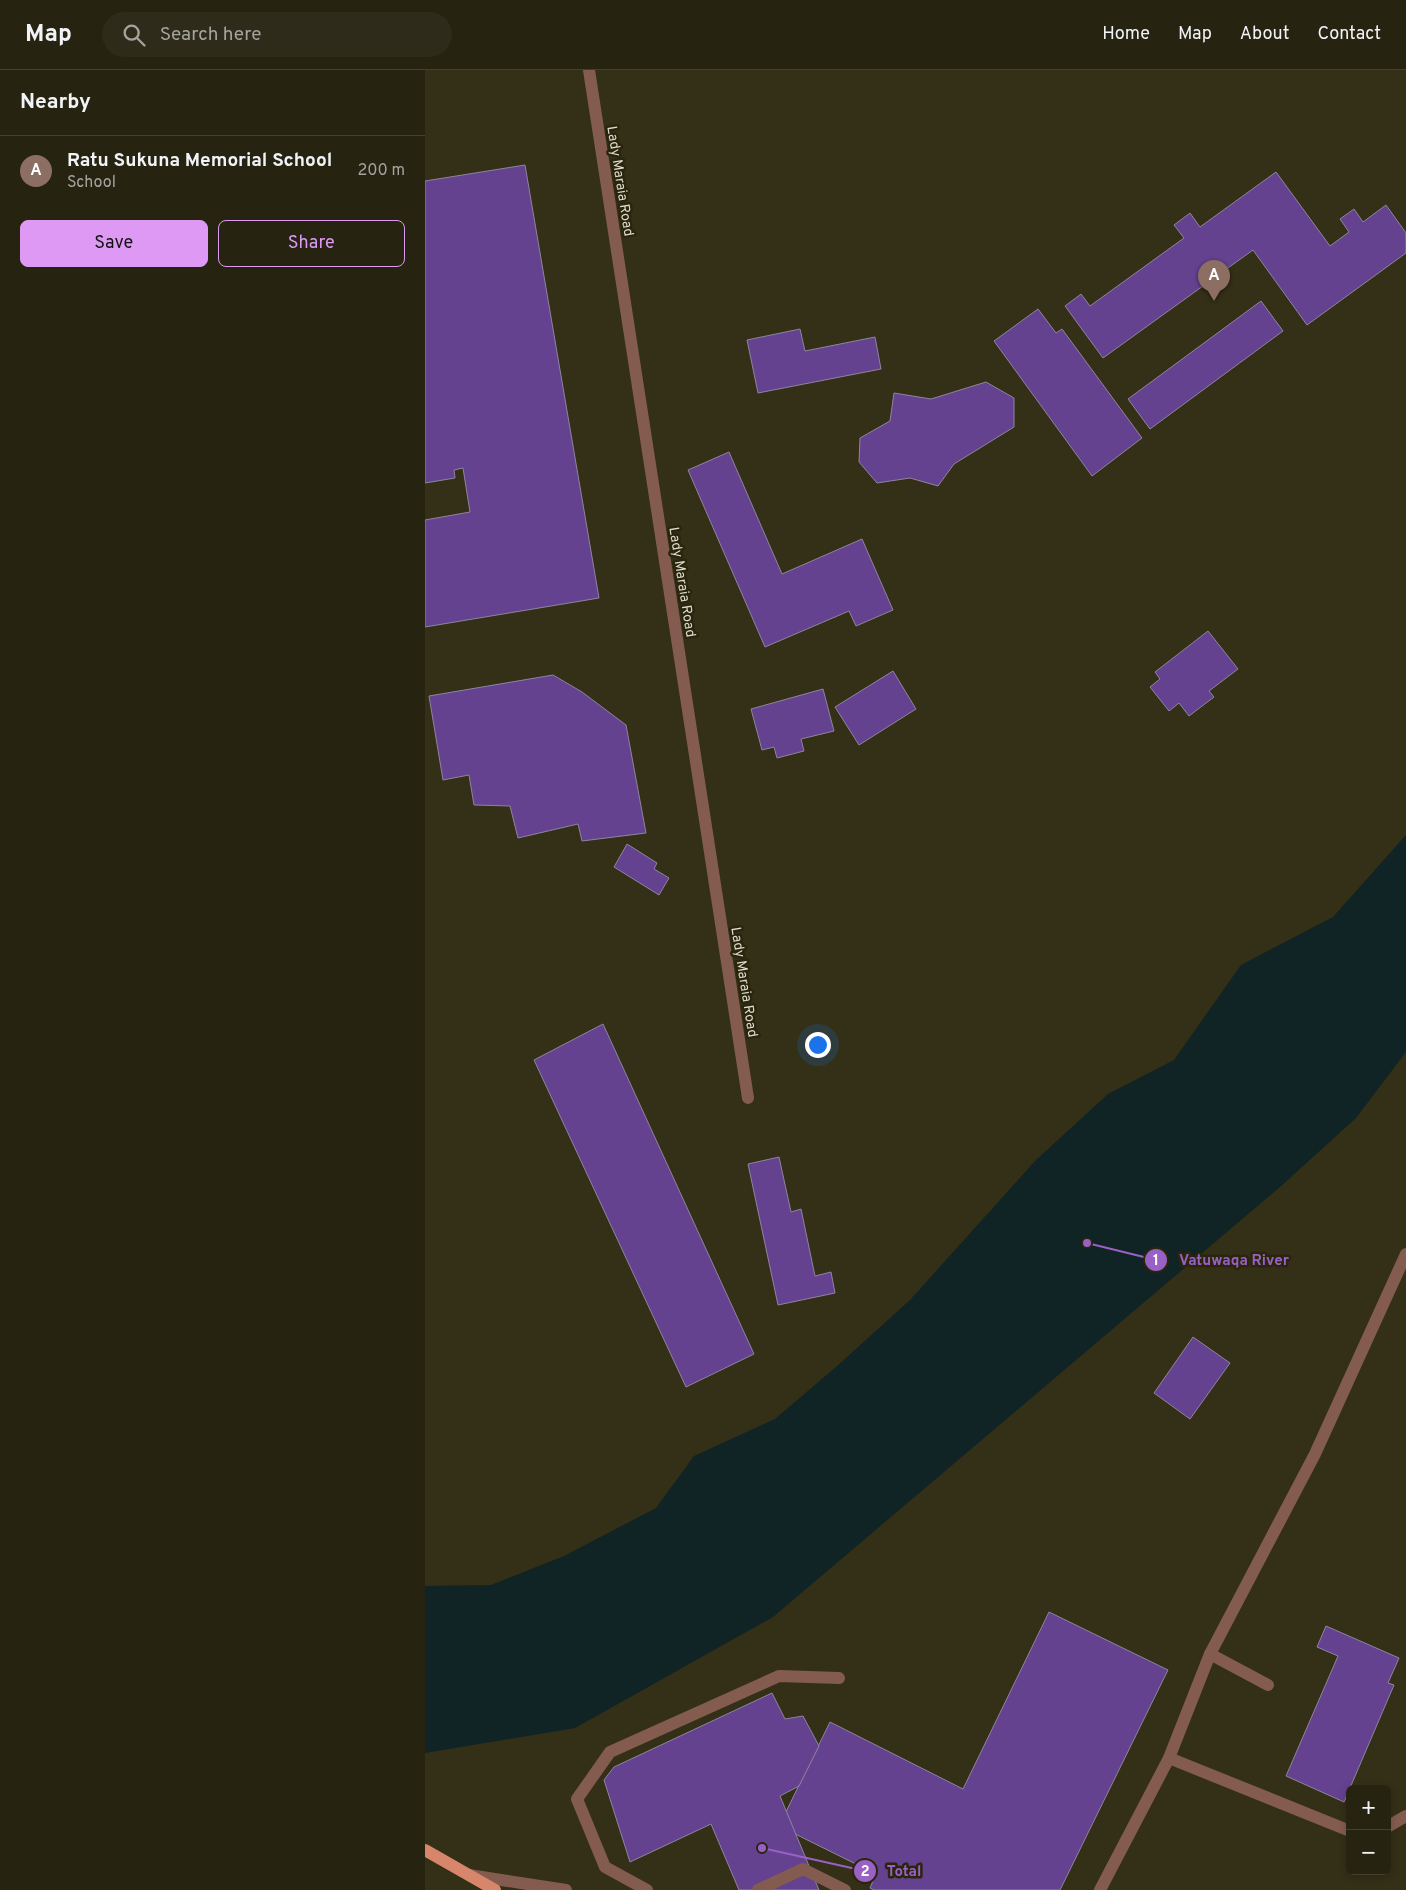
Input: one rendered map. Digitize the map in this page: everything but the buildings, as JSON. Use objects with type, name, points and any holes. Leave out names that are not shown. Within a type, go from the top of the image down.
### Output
[{"type":"main road","points":[[425,1850],[495,1890]]},
{"type":"street","name":"Lady Maraia Road","points":[[589,70],[747,1098]]},
{"type":"street","points":[[1100,1890],[1169,1758],[1210,1654],[1315,1454],[1406,1254]]},
{"type":"street","points":[[1210,1654],[1267,1685]]},
{"type":"street","points":[[647,1890],[605,1867],[577,1799],[610,1752],[779,1676],[839,1678]]},
{"type":"street","points":[[1169,1758],[1348,1830]]},
{"type":"street","points":[[1391,1825],[1406,1816]]},
{"type":"street","points":[[758,1890],[803,1868],[845,1890]]},
{"type":"street","points":[[469,1875],[566,1890]]},
{"type":"water","points":[[1406,835],[1406,1052],[1356,1118],[1280,1187],[773,1617],[575,1728],[425,1753],[425,1586],[491,1585],[564,1556],[656,1508],[694,1456],[775,1419],[910,1300],[1035,1161],[1108,1094],[1174,1060],[1241,965],[1333,917]]},
{"type":"place","name":"Ratu Sukuna Memorial School","points":[[1214,301]]},
{"type":"place","name":"Vatuwaqa River","points":[[1087,1243]]},
{"type":"place","name":"Total","points":[[762,1848]]}]
